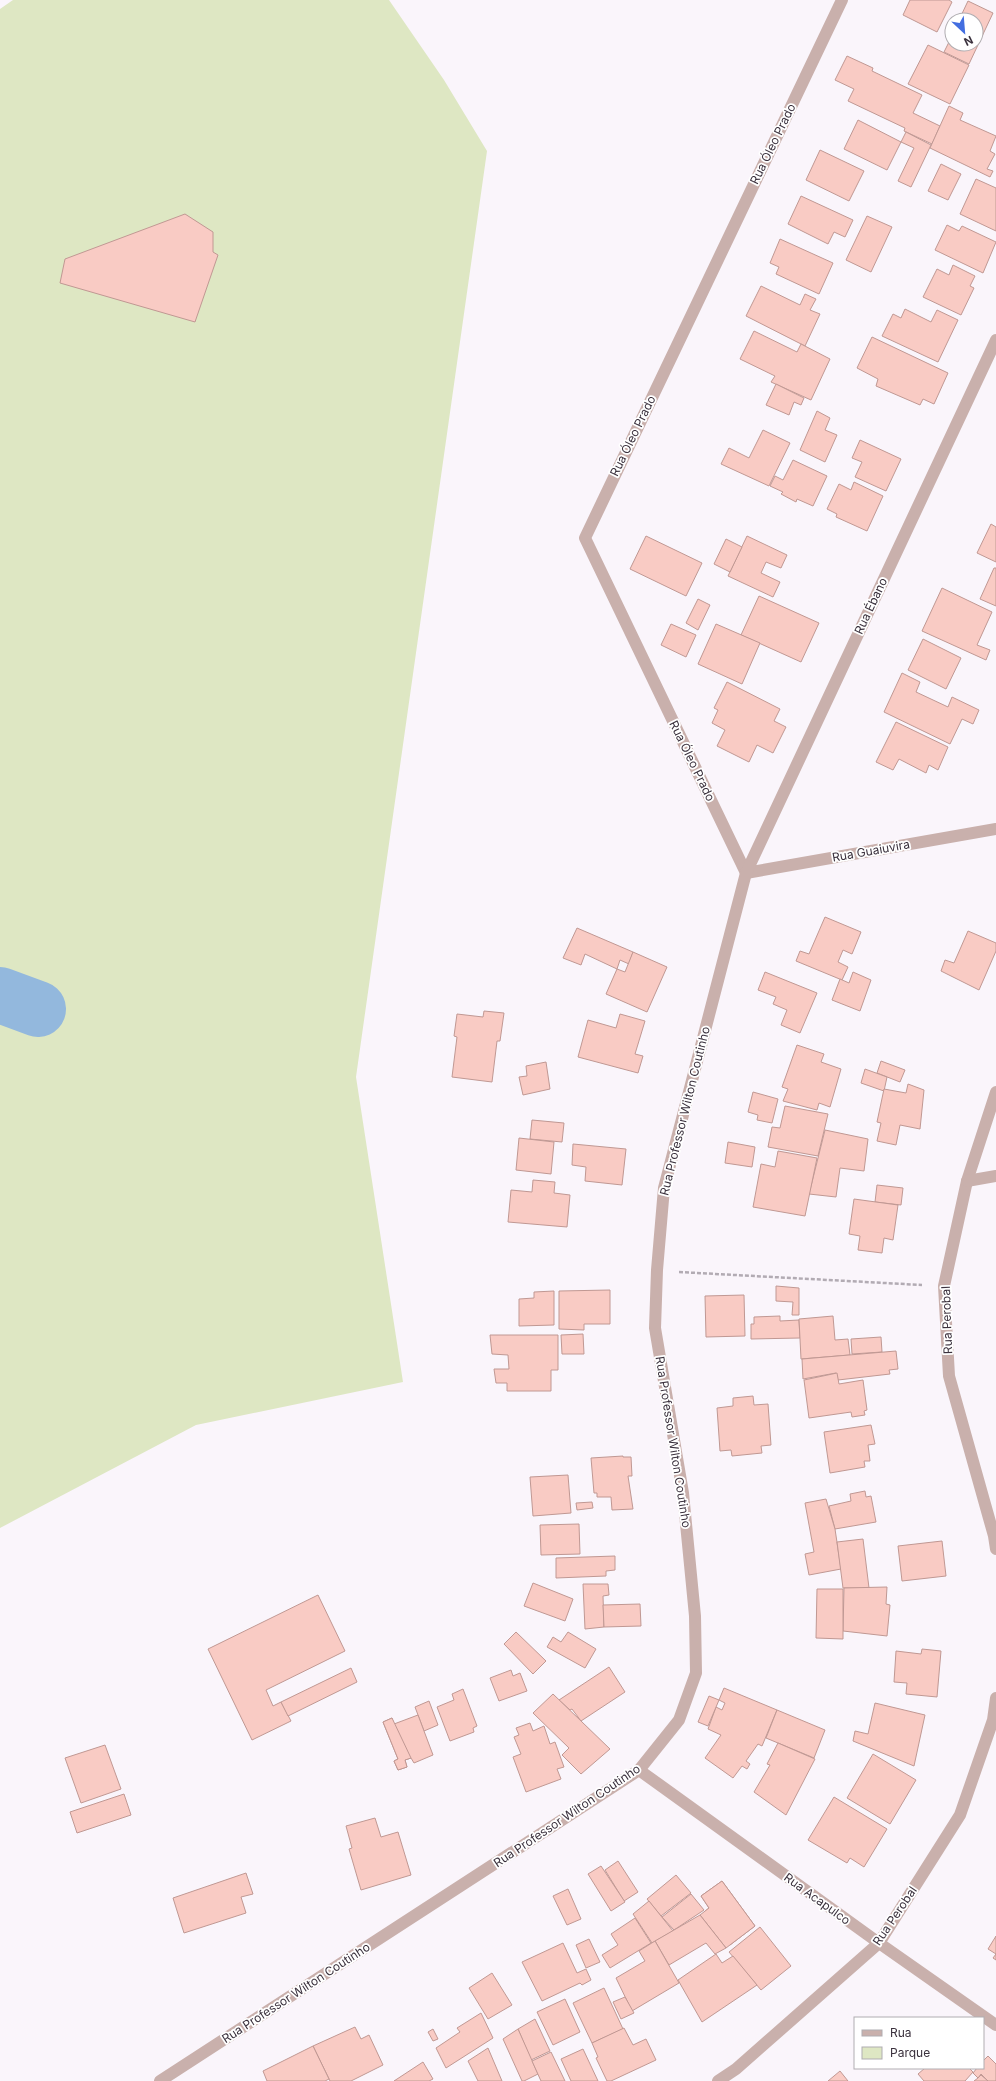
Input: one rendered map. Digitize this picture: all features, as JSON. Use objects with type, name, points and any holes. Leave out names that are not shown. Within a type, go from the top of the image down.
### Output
[{"type":"street","name":"Rua Óleo Prado","points":[[746,873],[585,538],[842,0]]},
{"type":"street","name":"Rua Ébano","points":[[746,873],[996,340]]},
{"type":"street","name":"Rua Guaiuvira","points":[[746,873],[996,829]]},
{"type":"street","name":"Rua Professor Wilton Coutinho","points":[[160,2081],[639,1770],[679,1720],[696,1673],[695,1616],[683,1493],[655,1328],[657,1270],[664,1188],[746,873]]},
{"type":"street","name":"Rua Perobal","points":[[996,1092],[967,1181],[944,1286],[949,1376],[994,1536],[996,1549]]},
{"type":"street","points":[[967,1181],[996,1176]]},
{"type":"street","name":"Rua Perobal","points":[[718,2081],[736,2069],[879,1943],[960,1814],[993,1720],[996,1698]]},
{"type":"street","name":"Rua Acapulco","points":[[639,1770],[879,1943],[996,2025]]},
{"type":"path","points":[[657,1270],[944,1286]]},
{"type":"green space","points":[[13,0],[389,0],[444,80],[487,151],[356,1077],[403,1382],[196,1425],[0,1528],[0,9]]},
{"type":"building","points":[[910,0],[949,0],[952,2],[947,12],[944,12],[944,18],[937,32],[903,15]]},
{"type":"building","points":[[968,1],[993,13],[984,32],[984,12],[963,12]]},
{"type":"building","points":[[928,45],[969,65],[950,104],[908,84]]},
{"type":"building","points":[[944,52],[975,52],[969,64]]},
{"type":"building","points":[[847,56],[873,68],[872,71],[922,95],[913,113],[940,126],[932,144],[904,131],[905,128],[848,101],[854,89],[835,80]]},
{"type":"building","points":[[949,106],[963,113],[960,120],[996,136],[990,151],[995,154],[987,169],[993,171],[990,177],[930,148]]},
{"type":"building","points":[[858,120],[901,142],[887,170],[844,149]]},
{"type":"building","points":[[906,132],[931,145],[911,187],[898,181],[914,148],[901,142]]},
{"type":"building","points":[[820,150],[864,171],[849,201],[806,180]]},
{"type":"building","points":[[941,164],[961,174],[948,200],[928,191]]},
{"type":"building","points":[[976,179],[996,188],[996,231],[960,214]]},
{"type":"building","points":[[801,196],[853,220],[845,237],[834,232],[828,244],[788,224]]},
{"type":"building","points":[[185,214],[213,232],[213,252],[218,255],[195,322],[60,283],[65,259]]},
{"type":"building","points":[[867,216],[892,227],[871,272],[846,260]]},
{"type":"building","points":[[947,225],[959,231],[962,226],[996,242],[983,273],[935,250]]},
{"type":"building","points":[[780,239],[833,263],[819,294],[776,274],[779,267],[770,263]]},
{"type":"building","points":[[953,265],[975,276],[970,286],[974,288],[961,315],[923,297],[937,269],[949,275]]},
{"type":"building","points":[[761,286],[800,305],[805,294],[816,299],[810,310],[820,314],[805,346],[746,316]]},
{"type":"building","points":[[905,309],[931,322],[937,310],[958,320],[938,362],[882,336],[893,314],[901,318]]},
{"type":"building","points":[[754,331],[797,352],[801,344],[830,359],[811,400],[771,382],[775,376],[740,359]]},
{"type":"building","points":[[872,337],[948,373],[934,404],[923,399],[920,405],[876,386],[878,379],[857,368]]},
{"type":"building","points":[[776,384],[804,398],[801,405],[794,402],[789,415],[766,405]]},
{"type":"building","points":[[817,411],[830,418],[825,430],[837,435],[825,462],[800,450]]},
{"type":"building","points":[[763,430],[790,443],[769,486],[721,464],[729,448],[749,458]]},
{"type":"building","points":[[860,440],[901,459],[886,491],[855,477],[862,462],[852,458]]},
{"type":"building","points":[[793,460],[827,476],[813,506],[797,499],[796,502],[781,494],[783,492],[770,486],[775,476],[783,480]]},
{"type":"building","points":[[854,482],[883,496],[867,531],[836,517],[837,514],[827,509],[839,484],[851,490]]},
{"type":"building","points":[[991,524],[996,527],[996,562],[977,553]]},
{"type":"building","points":[[646,536],[702,563],[686,596],[630,569]]},
{"type":"building","points":[[747,536],[787,555],[781,568],[766,562],[761,573],[780,582],[773,597],[728,576]]},
{"type":"building","points":[[726,539],[742,547],[730,572],[714,564]]},
{"type":"building","points":[[994,568],[996,568],[996,606],[980,599]]},
{"type":"building","points":[[942,588],[992,612],[977,645],[990,650],[986,660],[922,631]]},
{"type":"building","points":[[759,596],[819,623],[801,662],[741,635]]},
{"type":"building","points":[[698,599],[710,605],[698,630],[686,623]]},
{"type":"building","points":[[671,624],[696,635],[686,657],[661,645]]},
{"type":"building","points":[[716,624],[760,643],[742,684],[698,664]]},
{"type":"building","points":[[923,639],[961,658],[946,689],[908,670]]},
{"type":"building","points":[[902,673],[920,682],[916,692],[948,707],[952,697],[979,710],[973,724],[962,719],[950,744],[884,712]]},
{"type":"building","points":[[727,682],[780,709],[774,721],[786,727],[773,753],[757,745],[749,762],[717,746],[725,730],[712,723],[718,710],[714,708]]},
{"type":"building","points":[[896,722],[948,747],[938,770],[929,765],[926,773],[899,759],[893,770],[876,762]]},
{"type":"building","points":[[825,917],[861,932],[852,954],[843,950],[838,962],[848,967],[842,980],[796,961],[800,951],[809,954]]},
{"type":"building","points":[[577,928],[633,952],[629,964],[620,960],[617,969],[585,954],[581,965],[563,958]]},
{"type":"building","points":[[968,931],[996,943],[996,951],[979,990],[941,971],[945,960],[954,963]]},
{"type":"building","points":[[633,952],[667,967],[647,1012],[606,994],[617,969],[625,972]]},
{"type":"building","points":[[765,972],[817,993],[800,1033],[781,1025],[787,1010],[773,1004],[776,997],[758,990]]},
{"type":"building","points":[[853,972],[871,980],[860,1011],[832,1000],[840,979],[849,983]]},
{"type":"building","points":[[484,1011],[504,1013],[500,1041],[497,1041],[492,1082],[452,1077],[457,1037],[454,1036],[457,1014],[483,1017]]},
{"type":"building","points":[[620,1014],[645,1021],[635,1054],[643,1056],[638,1073],[578,1057],[588,1020],[616,1028]]},
{"type":"building","points":[[797,1045],[824,1054],[821,1062],[841,1069],[830,1107],[819,1103],[817,1110],[783,1101],[788,1089],[782,1087]]},
{"type":"building","points":[[881,1061],[905,1070],[900,1082],[877,1073]]},
{"type":"building","points":[[546,1062],[550,1089],[523,1095],[519,1077],[527,1076],[526,1066]]},
{"type":"building","points":[[865,1069],[887,1077],[884,1091],[861,1083]]},
{"type":"building","points":[[908,1084],[924,1090],[920,1129],[900,1125],[896,1145],[877,1141],[881,1123],[877,1122],[884,1089],[906,1093]]},
{"type":"building","points":[[753,1092],[778,1099],[772,1123],[757,1120],[758,1115],[748,1112]]},
{"type":"building","points":[[785,1106],[828,1114],[818,1156],[768,1147],[772,1127],[780,1128]]},
{"type":"building","points":[[532,1120],[564,1123],[562,1142],[530,1139]]},
{"type":"building","points":[[825,1130],[868,1139],[864,1171],[840,1168],[836,1197],[809,1194]]},
{"type":"building","points":[[519,1138],[554,1142],[551,1174],[516,1170]]},
{"type":"building","points":[[728,1142],[755,1147],[752,1167],[725,1163]]},
{"type":"building","points":[[573,1144],[626,1149],[622,1185],[585,1181],[586,1167],[572,1165]]},
{"type":"building","points":[[778,1151],[817,1158],[805,1216],[753,1207],[761,1164],[775,1167]]},
{"type":"building","points":[[533,1180],[555,1182],[554,1193],[570,1195],[567,1227],[508,1222],[511,1190],[532,1192]]},
{"type":"building","points":[[877,1185],[903,1188],[901,1205],[875,1202]]},
{"type":"building","points":[[854,1199],[898,1205],[893,1240],[884,1238],[882,1253],[858,1250],[860,1236],[849,1234]]},
{"type":"building","points":[[776,1286],[799,1288],[799,1315],[792,1315],[793,1302],[776,1301]]},
{"type":"building","points":[[610,1290],[610,1324],[584,1324],[584,1330],[559,1329],[559,1291]]},
{"type":"building","points":[[554,1291],[554,1325],[519,1326],[519,1299],[534,1298],[534,1292]]},
{"type":"building","points":[[744,1295],[745,1336],[706,1337],[705,1296]]},
{"type":"building","points":[[780,1316],[780,1321],[799,1320],[800,1338],[751,1339],[751,1324],[754,1324],[754,1317]]},
{"type":"building","points":[[833,1316],[835,1340],[848,1339],[850,1355],[801,1359],[799,1319]]},
{"type":"building","points":[[583,1334],[584,1354],[562,1354],[561,1335]]},
{"type":"building","points":[[490,1335],[558,1335],[558,1370],[551,1370],[551,1391],[507,1391],[507,1383],[496,1383],[494,1369],[509,1369],[508,1355],[492,1354]]},
{"type":"building","points":[[881,1337],[882,1352],[852,1354],[851,1339]]},
{"type":"building","points":[[896,1351],[898,1369],[889,1370],[890,1374],[838,1380],[836,1373],[803,1379],[802,1359]]},
{"type":"building","points":[[837,1373],[839,1384],[863,1380],[867,1410],[864,1411],[865,1415],[852,1417],[851,1412],[809,1418],[804,1380]]},
{"type":"building","points":[[753,1396],[754,1405],[768,1404],[771,1445],[761,1446],[762,1453],[732,1456],[731,1450],[720,1451],[717,1408],[733,1406],[733,1398]]},
{"type":"building","points":[[871,1425],[875,1444],[868,1445],[870,1461],[864,1461],[865,1467],[830,1473],[824,1432]]},
{"type":"building","points":[[631,1457],[632,1476],[628,1476],[633,1509],[612,1510],[611,1497],[597,1497],[597,1493],[594,1493],[591,1458]]},
{"type":"building","points":[[568,1475],[571,1513],[533,1516],[530,1477]]},
{"type":"building","points":[[865,1491],[866,1497],[871,1496],[876,1522],[835,1529],[829,1506],[851,1501],[850,1494]]},
{"type":"building","points":[[826,1499],[835,1529],[841,1569],[809,1575],[805,1554],[814,1552],[805,1503]]},
{"type":"building","points":[[592,1502],[593,1508],[577,1510],[576,1503]]},
{"type":"building","points":[[579,1524],[580,1554],[541,1555],[540,1525]]},
{"type":"building","points":[[863,1539],[869,1588],[843,1588],[837,1542]]},
{"type":"building","points":[[942,1541],[946,1576],[902,1581],[898,1546]]},
{"type":"building","points":[[615,1556],[615,1570],[606,1571],[606,1576],[556,1578],[556,1558]]},
{"type":"building","points":[[533,1583],[573,1599],[565,1621],[524,1606]]},
{"type":"building","points":[[583,1584],[608,1584],[609,1595],[603,1596],[604,1627],[585,1629]]},
{"type":"building","points":[[887,1587],[886,1604],[890,1605],[887,1636],[843,1631],[844,1588]]},
{"type":"building","points":[[817,1589],[843,1589],[843,1639],[816,1638]]},
{"type":"building","points":[[318,1595],[345,1651],[266,1690],[273,1706],[281,1702],[291,1721],[252,1740],[208,1649]]},
{"type":"building","points":[[640,1604],[641,1626],[604,1627],[603,1605]]},
{"type":"building","points":[[516,1632],[546,1661],[533,1674],[504,1644]]},
{"type":"building","points":[[568,1632],[596,1649],[585,1668],[547,1647],[553,1637],[561,1642]]},
{"type":"building","points":[[922,1649],[941,1651],[937,1697],[906,1694],[907,1683],[894,1682],[896,1651],[921,1654]]},
{"type":"building","points":[[609,1667],[625,1692],[581,1721],[572,1709],[570,1710],[559,1700]]},
{"type":"building","points":[[351,1668],[357,1682],[288,1716],[281,1702]]},
{"type":"building","points":[[511,1670],[513,1676],[520,1673],[527,1691],[499,1701],[490,1678]]},
{"type":"building","points":[[724,1688],[777,1710],[762,1746],[758,1744],[746,1761],[750,1764],[747,1769],[742,1766],[733,1778],[705,1758],[721,1735],[708,1729],[716,1707],[722,1710],[725,1703],[719,1700]]},
{"type":"building","points":[[463,1689],[477,1726],[473,1728],[474,1732],[450,1741],[437,1707],[454,1700],[452,1694]]},
{"type":"building","points":[[553,1694],[610,1749],[581,1774],[562,1755],[569,1748],[533,1713]]},
{"type":"building","points":[[709,1696],[719,1700],[708,1726],[698,1722]]},
{"type":"building","points":[[429,1701],[438,1725],[424,1731],[415,1707]]},
{"type":"building","points":[[875,1703],[925,1715],[914,1766],[853,1741],[855,1731],[868,1734]]},
{"type":"building","points":[[777,1710],[825,1730],[814,1758],[766,1738]]},
{"type":"building","points":[[418,1715],[433,1755],[414,1763],[411,1758],[405,1760],[407,1767],[398,1770],[394,1761],[398,1759],[383,1722],[392,1718],[394,1724]]},
{"type":"building","points":[[392,1718],[411,1758],[405,1760],[407,1767],[398,1770],[394,1761],[398,1759],[383,1722]]},
{"type":"building","points":[[530,1723],[533,1731],[544,1726],[550,1744],[555,1742],[564,1767],[557,1769],[561,1779],[526,1792],[513,1757],[521,1754],[514,1737],[519,1735],[516,1728]]},
{"type":"building","points":[[778,1743],[815,1759],[786,1815],[754,1792],[770,1765],[767,1764]]},
{"type":"building","points":[[105,1745],[121,1789],[81,1803],[65,1758]]},
{"type":"building","points":[[873,1754],[916,1780],[890,1824],[847,1798]]},
{"type":"building","points":[[124,1794],[131,1815],[77,1833],[70,1812]]},
{"type":"building","points":[[834,1797],[887,1829],[864,1867],[850,1858],[847,1863],[808,1840]]},
{"type":"building","points":[[375,1818],[381,1837],[398,1832],[411,1875],[361,1890],[349,1849],[352,1848],[346,1826]]},
{"type":"building","points":[[618,1861],[638,1892],[624,1901],[605,1870]]},
{"type":"building","points":[[601,1866],[625,1902],[611,1911],[588,1874]]},
{"type":"building","points":[[246,1873],[253,1894],[241,1897],[246,1913],[184,1933],[173,1898]]},
{"type":"building","points":[[676,1875],[691,1893],[661,1916],[647,1899]]},
{"type":"building","points":[[722,1881],[755,1926],[730,1945],[704,1912],[709,1908],[701,1896]]},
{"type":"building","points":[[722,1881],[755,1926],[726,1948],[700,1915],[709,1908],[701,1896]]},
{"type":"building","points":[[568,1889],[581,1919],[567,1925],[553,1896]]},
{"type":"building","points":[[691,1894],[704,1910],[674,1930],[662,1917]]},
{"type":"building","points":[[649,1901],[673,1931],[652,1943],[633,1914]]},
{"type":"building","points":[[700,1915],[726,1948],[715,1954],[706,1943],[669,1965],[655,1941]]},
{"type":"building","points":[[635,1918],[651,1943],[610,1968],[602,1955],[618,1945],[611,1934]]},
{"type":"building","points":[[760,1927],[791,1966],[761,1990],[729,1952]]},
{"type":"building","points":[[996,1936],[996,1954],[988,1949]]},
{"type":"building","points":[[589,1939],[600,1962],[586,1968],[576,1945]]},
{"type":"building","points":[[655,1941],[679,1983],[632,2011],[616,1978],[645,1961],[639,1951]]},
{"type":"building","points":[[563,1943],[577,1973],[586,1969],[591,1980],[582,1985],[580,1983],[542,2001],[522,1962]]},
{"type":"building","points":[[716,1954],[722,1963],[733,1956],[757,1985],[702,2022],[678,1980]]},
{"type":"building","points":[[492,1973],[512,2005],[488,2019],[469,1988]]},
{"type":"building","points":[[604,1988],[623,2029],[592,2043],[573,2003]]},
{"type":"building","points":[[625,1997],[634,2013],[621,2019],[613,2002]]},
{"type":"building","points":[[565,1999],[580,2032],[553,2045],[537,2012]]},
{"type":"building","points":[[481,2013],[493,2038],[446,2068],[436,2048],[460,2032],[457,2028]]},
{"type":"building","points":[[535,2019],[550,2051],[531,2060],[518,2029]]},
{"type":"building","points":[[355,2027],[361,2039],[369,2035],[383,2065],[351,2081],[330,2081],[313,2046]]},
{"type":"building","points":[[624,2028],[633,2045],[646,2039],[656,2060],[611,2081],[607,2081],[596,2058],[598,2057],[592,2043]]},
{"type":"building","points":[[433,2029],[438,2039],[433,2041],[428,2032]]},
{"type":"building","points":[[518,2029],[538,2074],[524,2081],[522,2081],[503,2039]]},
{"type":"building","points":[[313,2046],[329,2079],[325,2081],[267,2081],[263,2071]]},
{"type":"building","points":[[488,2048],[502,2081],[478,2081],[468,2061]]},
{"type":"building","points":[[583,2049],[598,2081],[571,2081],[561,2059]]},
{"type":"building","points":[[551,2052],[565,2081],[541,2081],[532,2061]]},
{"type":"building","points":[[988,2056],[996,2064],[996,2081],[988,2081],[981,2074],[978,2078],[973,2073],[976,2069],[984,2069],[984,2060]]},
{"type":"building","points":[[423,2062],[433,2079],[429,2081],[394,2081]]},
{"type":"building","points":[[924,2069],[970,2069],[973,2072],[965,2081],[924,2081],[918,2074]]},
{"type":"building","points":[[840,2071],[848,2081],[828,2081]]},
{"type":"building","points":[[981,2075],[988,2081],[974,2081],[978,2078]]},
{"type":"waterway","points":[[0,995],[38,1009]]}]
